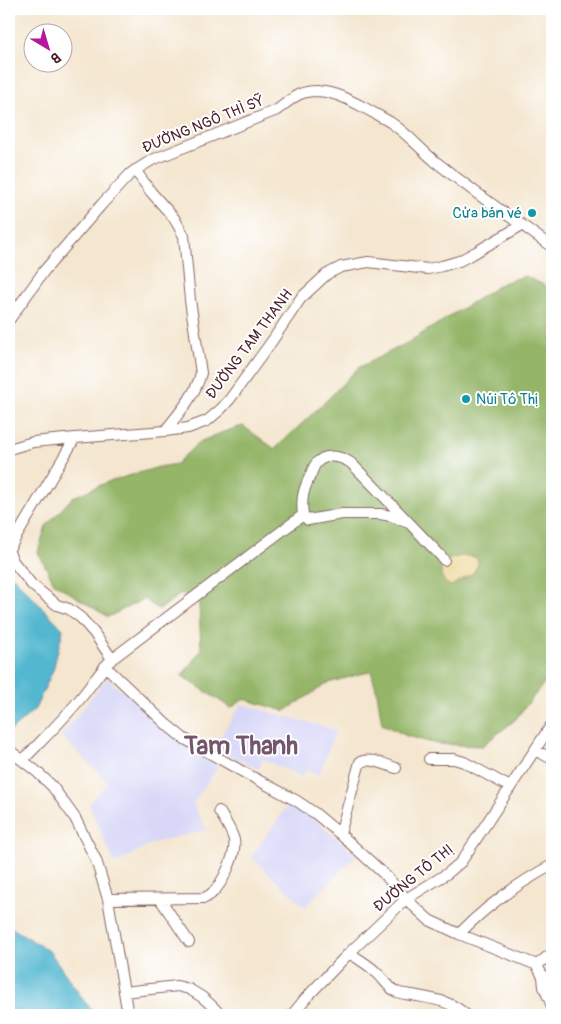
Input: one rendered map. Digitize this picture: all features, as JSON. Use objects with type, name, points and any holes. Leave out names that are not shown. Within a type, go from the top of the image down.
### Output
[{"type":"street","name":"ĐƯỜNG NGÔ THÌ SỸ","points":[[9,320],[44,272],[124,179],[135,170],[152,160],[277,110],[298,94],[316,91],[337,94],[390,122],[471,189],[522,225]]},
{"type":"street","points":[[135,170],[174,218],[184,236],[190,300],[201,373],[193,394],[165,431]]},
{"type":"street","points":[[522,225],[552,247]]},
{"type":"street","name":"ĐƯỜNG TAM THANH","points":[[9,449],[32,442],[188,428],[208,421],[221,409],[272,341],[301,298],[327,274],[341,267],[368,262],[428,269],[442,266],[459,261],[522,225]]},
{"type":"street","points":[[75,438],[9,550],[13,561],[32,586],[57,605],[69,609],[81,618],[97,637],[108,663],[167,725],[183,738],[297,801],[316,814],[384,874],[406,899],[429,920],[537,965],[543,977],[544,987],[552,1006]]},
{"type":"street","points":[[408,523],[380,514],[342,514],[308,520],[303,515],[302,497],[314,465],[326,457],[337,456],[351,463],[444,560]]},
{"type":"street","points":[[23,760],[62,720],[108,663],[303,515]]},
{"type":"street","name":"ĐƯỜNG TÔ THỊ","points":[[292,1015],[304,999],[349,953],[406,899],[448,873],[461,862],[552,724]]},
{"type":"street","points":[[9,750],[52,786],[75,818],[96,860],[108,900],[128,1015]]},
{"type":"street","points":[[534,750],[552,759]]},
{"type":"street","points":[[429,759],[454,759],[464,762],[510,787]]},
{"type":"street","points":[[340,834],[360,762],[370,760],[396,768]]},
{"type":"street","points":[[108,900],[204,898],[211,894],[228,868],[234,853],[234,839],[219,811]]},
{"type":"street","points":[[459,934],[479,914],[552,864]]},
{"type":"street","points":[[160,899],[189,942]]},
{"type":"street","points":[[349,953],[369,966],[397,993],[451,1004],[466,1015]]},
{"type":"street","points":[[537,965],[552,953]]},
{"type":"street","points":[[124,992],[177,986],[189,990],[202,998],[221,1015]]},
{"type":"shaded area","points":[[107,678],[184,745],[218,767],[193,803],[206,830],[153,843],[115,864],[89,804],[108,782],[61,736]]},
{"type":"shaded area","points":[[241,704],[336,730],[319,775],[306,770],[302,777],[262,759],[259,769],[213,748]]},
{"type":"shaded area","points":[[290,802],[311,816],[356,855],[305,907],[251,857]]},
{"type":"green space","points":[[525,276],[546,286],[552,293],[552,675],[515,720],[482,746],[437,744],[407,736],[382,724],[377,692],[371,671],[328,683],[285,711],[244,699],[231,708],[182,676],[201,650],[199,603],[182,593],[159,610],[144,599],[108,617],[54,583],[38,552],[46,526],[73,497],[108,482],[176,464],[199,442],[243,426],[275,449],[358,368],[407,343],[503,283]],"holes":[[[475,557],[478,562],[473,573],[451,586],[442,574],[442,568]]]},
{"type":"sand","points":[[475,557],[478,561],[473,573],[451,586],[447,584],[442,578],[442,566],[453,558]]},
{"type":"water","points":[[9,573],[63,629],[53,670],[35,709],[9,732]]},
{"type":"water","points":[[9,926],[50,952],[96,1015],[9,1015]]},
{"type":"place","name":"Cửa bán vé","points":[[532,213]]},
{"type":"place","name":"Núi Tô Thị","points":[[466,399]]},
{"type":"district","name":"Tam Thanh","points":[[241,745]]}]
